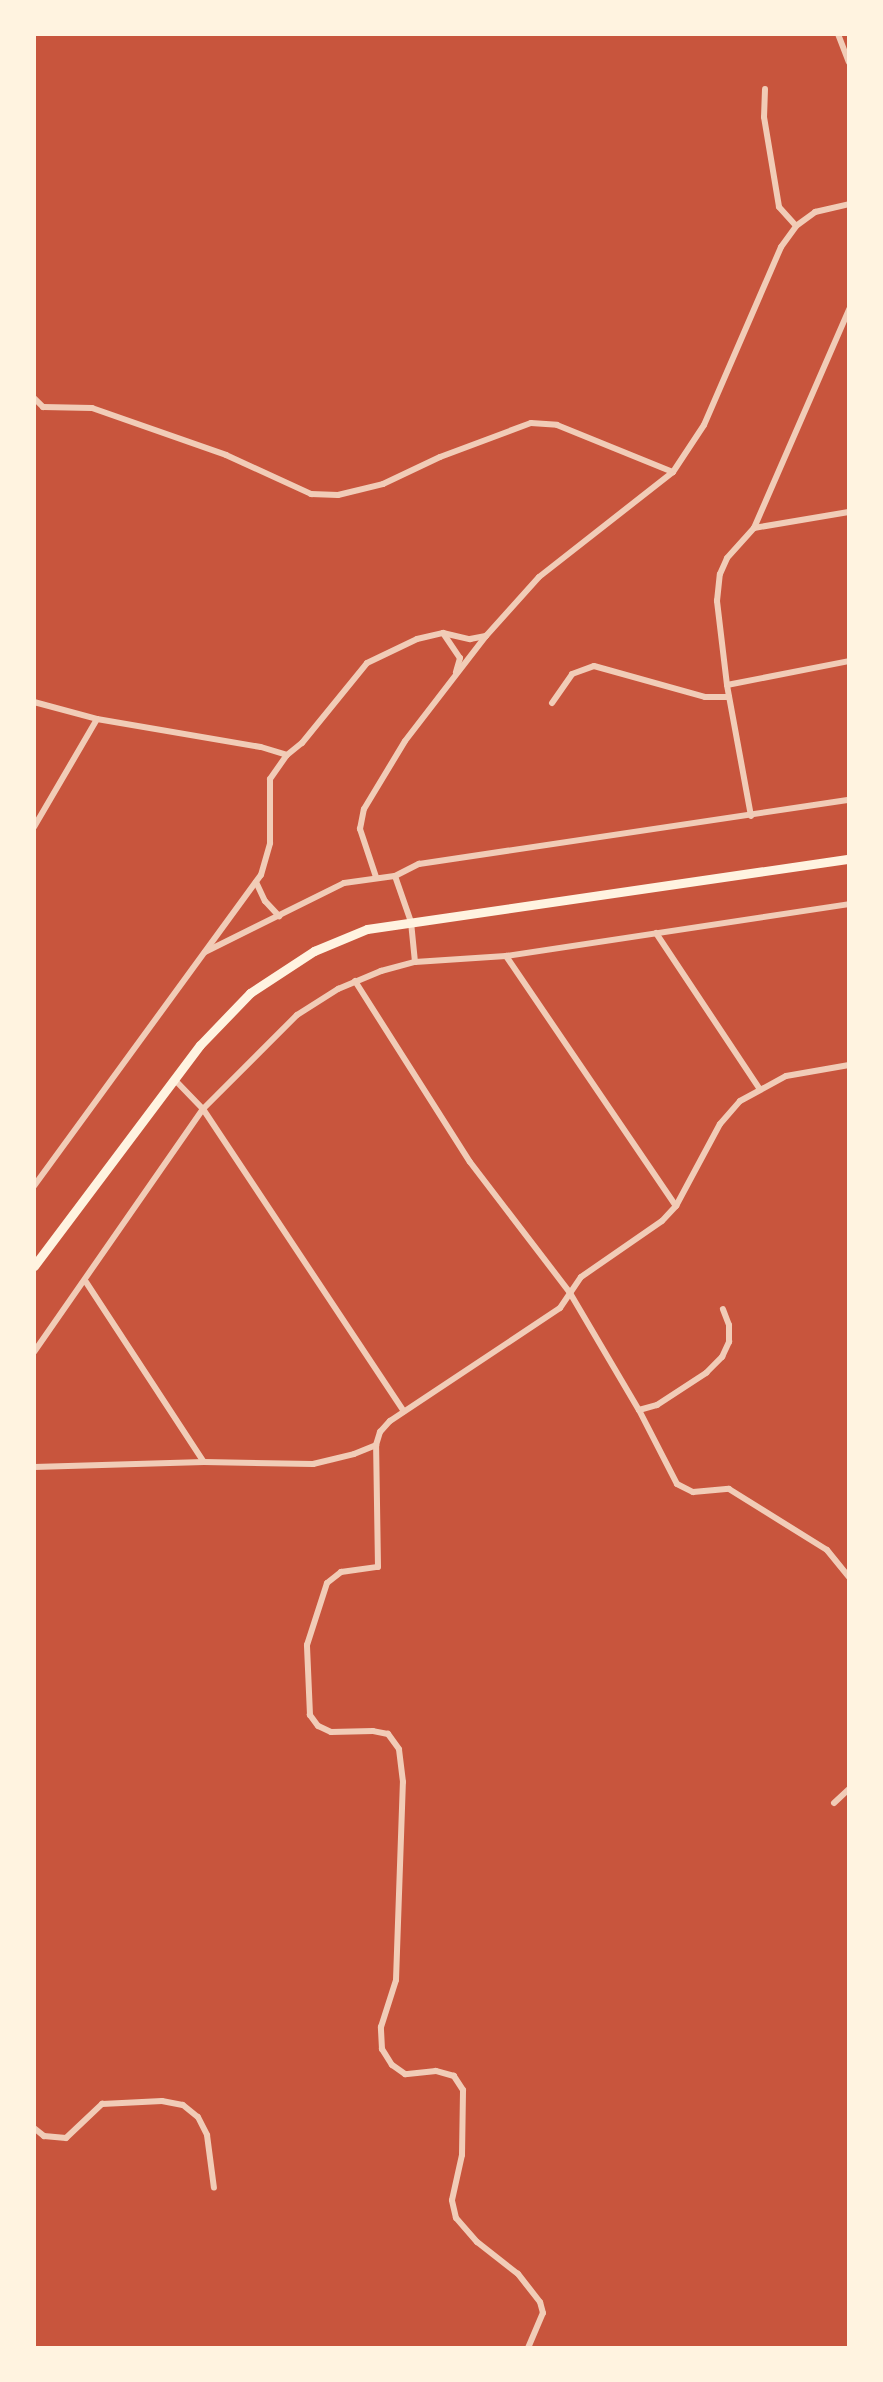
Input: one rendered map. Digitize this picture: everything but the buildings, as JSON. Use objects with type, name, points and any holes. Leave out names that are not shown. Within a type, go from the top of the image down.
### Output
[{"type":"main road","points":[[34,1266],[174,1079],[225,1017],[280,972],[338,939],[367,929],[411,922],[849,859]]},
{"type":"street","points":[[838,34],[849,62]]},
{"type":"street","points":[[765,89],[764,117],[779,207],[796,226]]},
{"type":"street","points":[[376,877],[360,829],[364,809],[405,741],[486,636],[539,577],[673,472],[704,425],[781,247],[796,226],[815,212],[849,204]]},
{"type":"street","points":[[751,816],[727,685],[717,601],[720,574],[727,558],[754,528],[849,309]]},
{"type":"street","points":[[34,398],[43,407],[92,408],[226,455],[311,494],[338,495],[383,484],[440,457],[531,423],[557,425],[673,472]]},
{"type":"street","points":[[754,528],[849,512]]},
{"type":"street","points":[[34,1186],[256,882],[270,843],[270,779],[287,755],[302,743],[367,663],[417,639],[443,633],[470,639],[486,636]]},
{"type":"street","points":[[443,633],[460,658],[455,677]]},
{"type":"street","points":[[727,685],[849,661]]},
{"type":"street","points":[[552,703],[572,674],[594,666],[705,697],[729,697]]},
{"type":"street","points":[[34,702],[97,719],[261,747],[287,755]]},
{"type":"street","points":[[34,827],[97,719]]},
{"type":"street","points":[[201,954],[344,883],[395,876],[419,864],[849,800]]},
{"type":"street","points":[[395,876],[411,922],[415,962]]},
{"type":"street","points":[[256,882],[265,901],[279,916]]},
{"type":"street","points":[[34,1352],[86,1282],[203,1109],[297,1015],[355,981],[415,962],[506,956],[849,904]]},
{"type":"street","points":[[656,933],[759,1088]]},
{"type":"street","points":[[506,956],[676,1206]]},
{"type":"street","points":[[355,981],[470,1162],[570,1293],[639,1410],[677,1484],[693,1492],[729,1489],[827,1550],[849,1577]]},
{"type":"street","points":[[528,2348],[539,2329],[543,2313],[540,2302],[518,2274],[477,2242],[456,2218],[452,2200],[462,2155],[463,2090],[454,2076],[436,2071],[405,2074],[392,2065],[382,2049],[381,2027],[396,1980],[403,1782],[399,1749],[388,1734],[373,1731],[331,1732],[318,1726],[310,1715],[307,1645],[327,1583],[341,1572],[378,1567],[376,1445],[380,1432],[404,1411],[560,1308],[581,1277],[662,1221],[676,1206],[720,1124],[740,1101],[759,1088],[801,1072],[849,1065]]},
{"type":"street","points":[[174,1079],[203,1109],[404,1411]]},
{"type":"street","points":[[86,1282],[204,1462]]},
{"type":"street","points":[[639,1410],[657,1405],[706,1373],[722,1357],[729,1342],[729,1325],[723,1309]]},
{"type":"street","points":[[34,1467],[204,1462],[313,1464],[376,1445]]},
{"type":"street","points":[[834,1803],[849,1789]]},
{"type":"street","points":[[34,2128],[44,2136],[66,2138],[102,2104],[162,2101],[183,2105],[198,2117],[207,2135],[214,2188]]}]
